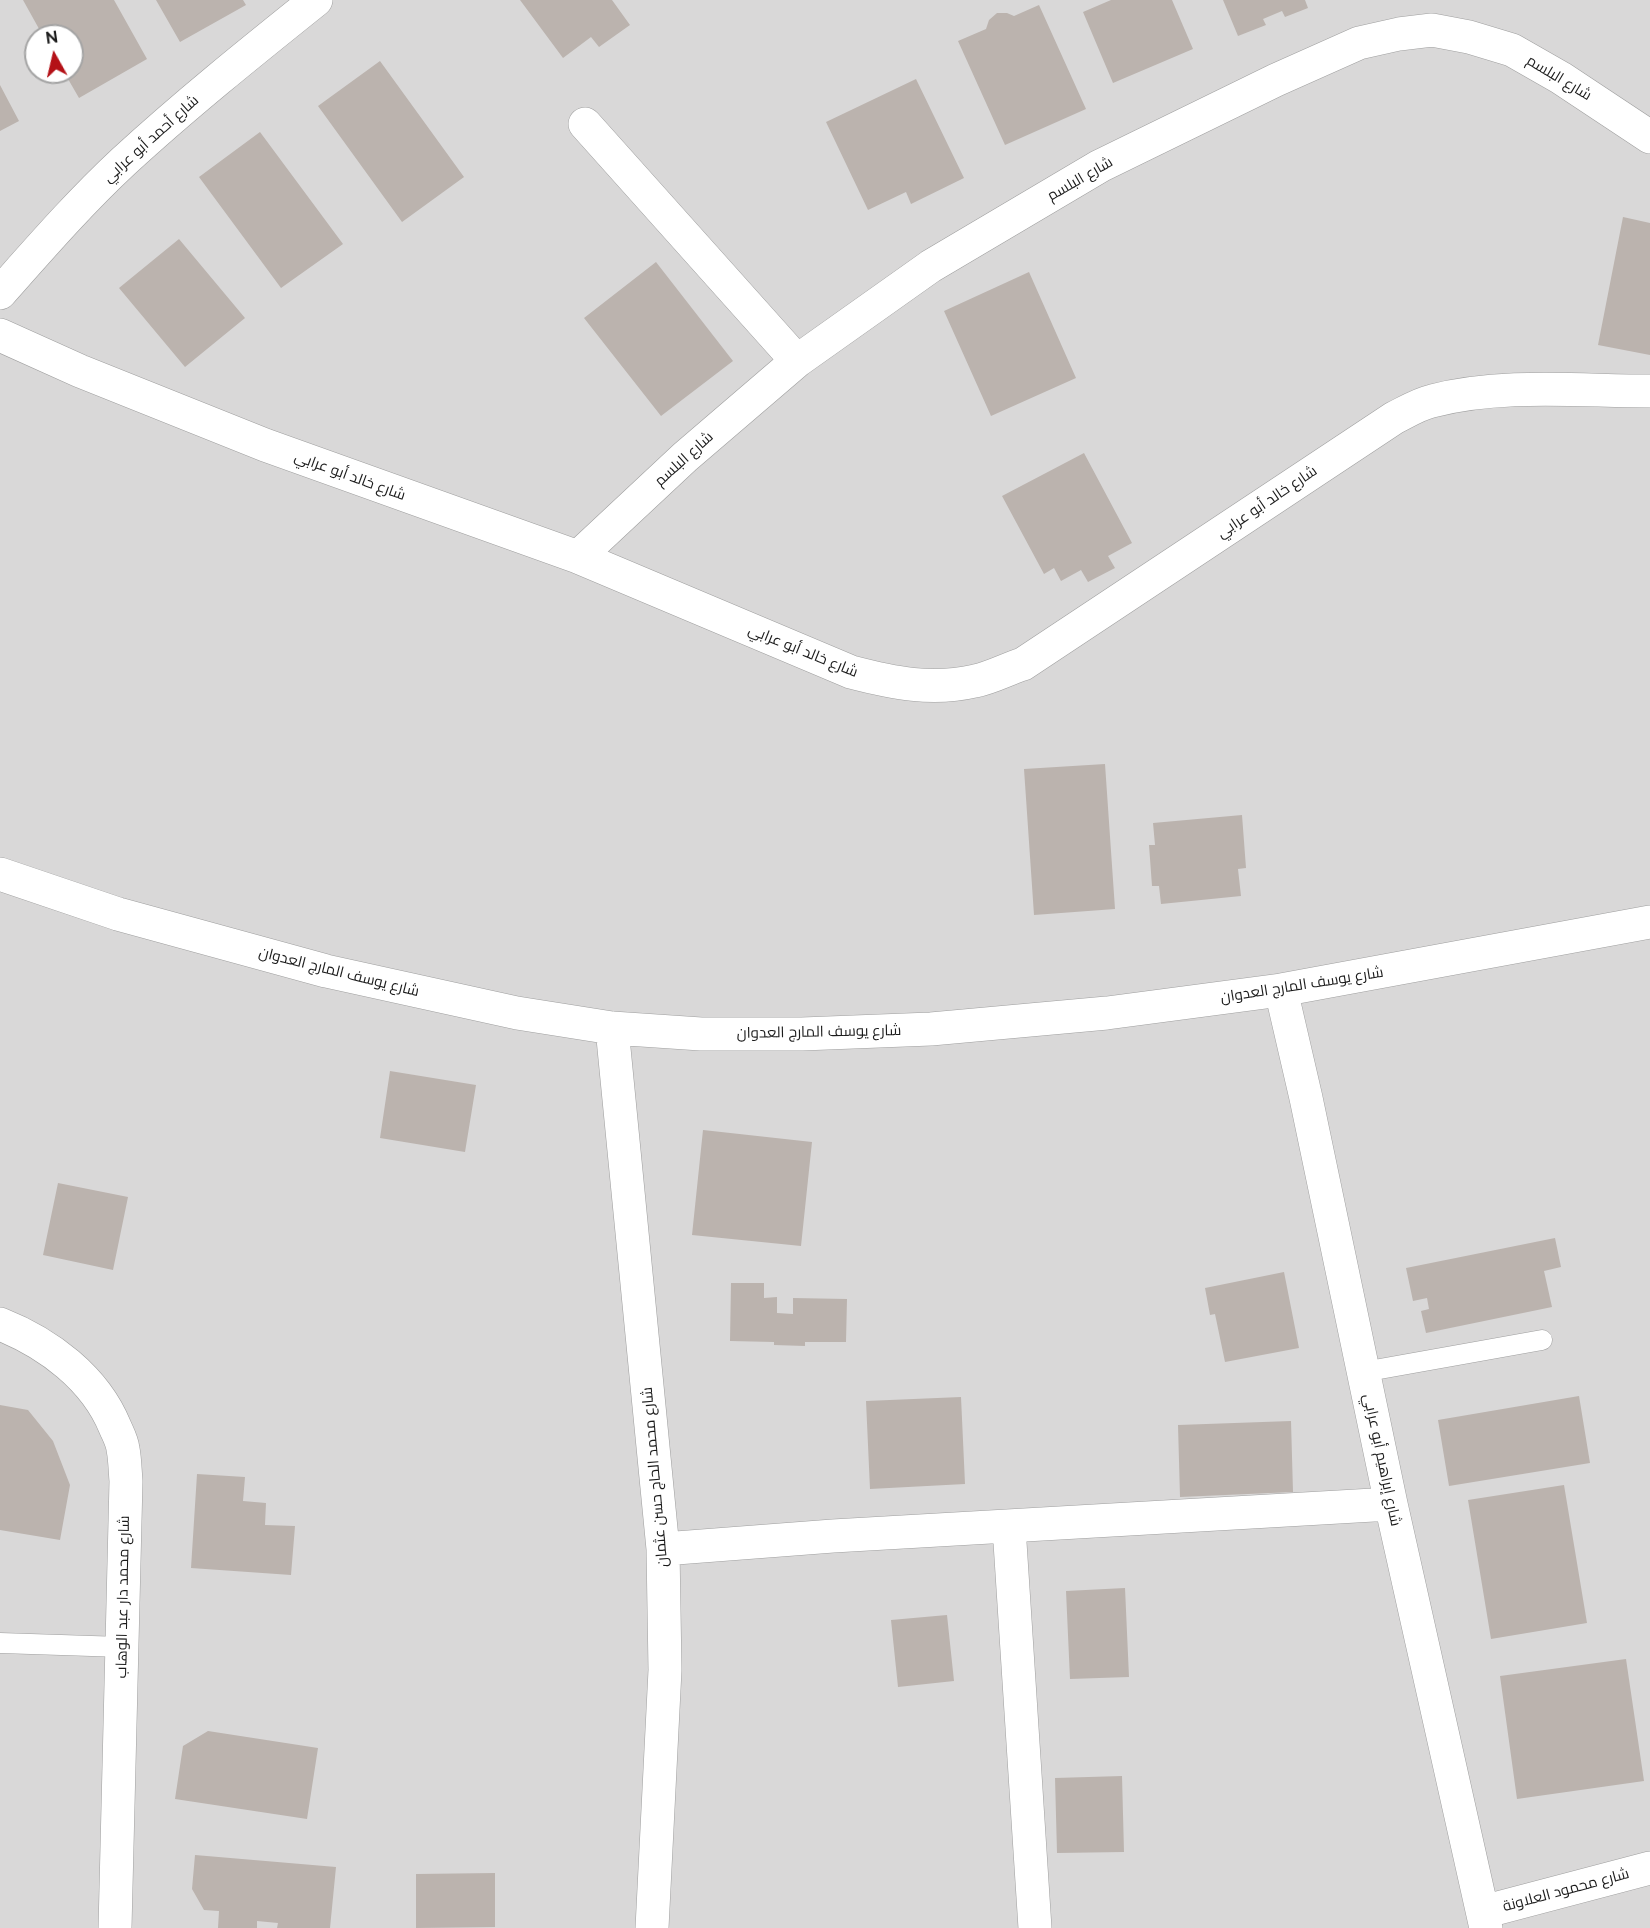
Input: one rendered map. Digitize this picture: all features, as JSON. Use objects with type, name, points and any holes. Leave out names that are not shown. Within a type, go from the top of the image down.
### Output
[{"type":"street","name":"شارع أحمد أبو عرابي","points":[[0,293],[55,231],[122,163],[243,58],[316,0]]},
{"type":"street","name":"شارع البلسم","points":[[578,556],[685,457],[797,361],[931,266],[1100,166],[1276,80],[1359,43],[1399,34],[1432,30],[1469,37],[1512,50],[1561,78],[1650,137]]},
{"type":"street","points":[[585,124],[797,361]]},
{"type":"street","name":"شارع خالد أبو عرابي","points":[[0,335],[80,371],[265,445],[578,556],[851,672],[895,683],[934,687],[976,681],[1023,664],[1394,418],[1430,401],[1476,393],[1539,390],[1650,391]]},
{"type":"street","name":"شارع يوسف المارج العدوان","points":[[0,874],[118,914],[326,971],[517,1014],[612,1028],[701,1034],[790,1034],[931,1029],[1107,1013],[1281,990],[1650,922]]},
{"type":"street","name":"شارع إبراهيم أبو عرابي","points":[[1281,990],[1306,1098],[1391,1504],[1484,1920]]},
{"type":"street","name":"شارع محمد الحاج حسن عثمان","points":[[612,1028],[663,1549],[665,1670],[652,1928]]},
{"type":"street","name":"شارع محمد دار عبد الوهاب","points":[[0,1324],[23,1333],[60,1359],[91,1386],[108,1411],[123,1447],[126,1481],[114,1928]]},
{"type":"street","points":[[663,1549],[832,1536],[1391,1504]]},
{"type":"street","points":[[1009,1527],[1035,1928]]},
{"type":"street","name":"شارع محمود العلاونة","points":[[1484,1920],[1650,1868]]},
{"type":"lane","points":[[1363,1372],[1542,1340]]},
{"type":"lane","points":[[0,1644],[122,1647]]},
{"type":"shaded area","points":[[0,0],[1650,0],[1650,1928],[0,1928]]},
{"type":"building","points":[[23,0],[114,0],[147,59],[79,98],[71,84],[84,84],[84,24],[36,24]]},
{"type":"building","points":[[156,0],[243,0],[246,5],[180,42]]},
{"type":"building","points":[[520,0],[612,0],[630,25],[599,47],[591,37],[563,58]]},
{"type":"building","points":[[1111,0],[1172,0],[1193,49],[1113,83],[1083,12]]},
{"type":"building","points":[[1223,0],[1305,0],[1308,8],[1285,17],[1282,11],[1263,19],[1266,25],[1238,36]]},
{"type":"building","points":[[1039,5],[1086,109],[1005,145],[958,41],[986,29],[989,20],[997,13],[1014,16]]},
{"type":"building","points":[[380,61],[464,177],[402,222],[318,106]]},
{"type":"building","points":[[916,79],[964,178],[911,204],[906,192],[868,210],[826,122]]},
{"type":"building","points":[[0,85],[19,121],[0,131]]},
{"type":"building","points":[[260,132],[343,244],[281,288],[199,177]]},
{"type":"building","points":[[1623,217],[1650,223],[1650,355],[1598,345]]},
{"type":"building","points":[[179,239],[245,318],[185,367],[119,288]]},
{"type":"building","points":[[656,262],[733,361],[661,416],[584,318]]},
{"type":"building","points":[[1029,272],[1076,378],[991,416],[944,311]]},
{"type":"building","points":[[1084,453],[1132,543],[1108,556],[1115,568],[1088,582],[1081,570],[1061,581],[1054,568],[1044,574],[1002,496]]},
{"type":"building","points":[[1105,764],[1115,909],[1034,915],[1024,769]]},
{"type":"building","points":[[1242,815],[1246,868],[1238,869],[1241,896],[1161,904],[1159,886],[1152,886],[1149,845],[1155,845],[1153,823]]},
{"type":"building","points":[[390,1071],[476,1085],[465,1152],[380,1138]]},
{"type":"building","points":[[703,1130],[812,1142],[801,1246],[692,1235]]},
{"type":"building","points":[[58,1183],[128,1197],[113,1270],[43,1255]]},
{"type":"building","points":[[1555,1238],[1561,1267],[1544,1271],[1552,1307],[1426,1333],[1421,1311],[1429,1309],[1427,1298],[1413,1301],[1406,1268]]},
{"type":"building","points":[[1284,1272],[1299,1348],[1225,1362],[1215,1314],[1210,1315],[1205,1288]]},
{"type":"building","points":[[731,1283],[764,1283],[764,1298],[777,1297],[777,1313],[793,1314],[793,1298],[847,1299],[846,1342],[805,1342],[805,1346],[774,1345],[774,1342],[730,1341]]},
{"type":"building","points":[[1579,1396],[1590,1463],[1449,1486],[1438,1420]]},
{"type":"building","points":[[961,1397],[965,1484],[870,1489],[866,1401]]},
{"type":"building","points":[[0,1405],[28,1410],[53,1441],[70,1485],[60,1540],[0,1530]]},
{"type":"building","points":[[1291,1421],[1293,1492],[1180,1497],[1178,1425]]},
{"type":"building","points":[[197,1474],[245,1477],[243,1501],[266,1503],[265,1525],[295,1526],[291,1575],[191,1568]]},
{"type":"building","points":[[1564,1485],[1587,1623],[1491,1639],[1468,1500]]},
{"type":"building","points":[[1125,1588],[1129,1677],[1070,1679],[1066,1591]]},
{"type":"building","points":[[947,1615],[954,1681],[898,1687],[891,1620]]},
{"type":"building","points":[[1626,1659],[1644,1781],[1517,1799],[1500,1676]]},
{"type":"building","points":[[208,1731],[318,1748],[307,1819],[175,1799],[183,1746]]},
{"type":"building","points":[[1122,1776],[1124,1852],[1057,1853],[1055,1778]]},
{"type":"building","points":[[195,1855],[336,1867],[330,1928],[277,1928],[278,1923],[257,1921],[257,1928],[218,1928],[219,1911],[204,1910],[192,1889]]},
{"type":"building","points":[[495,1873],[495,1927],[416,1928],[416,1874]]}]
